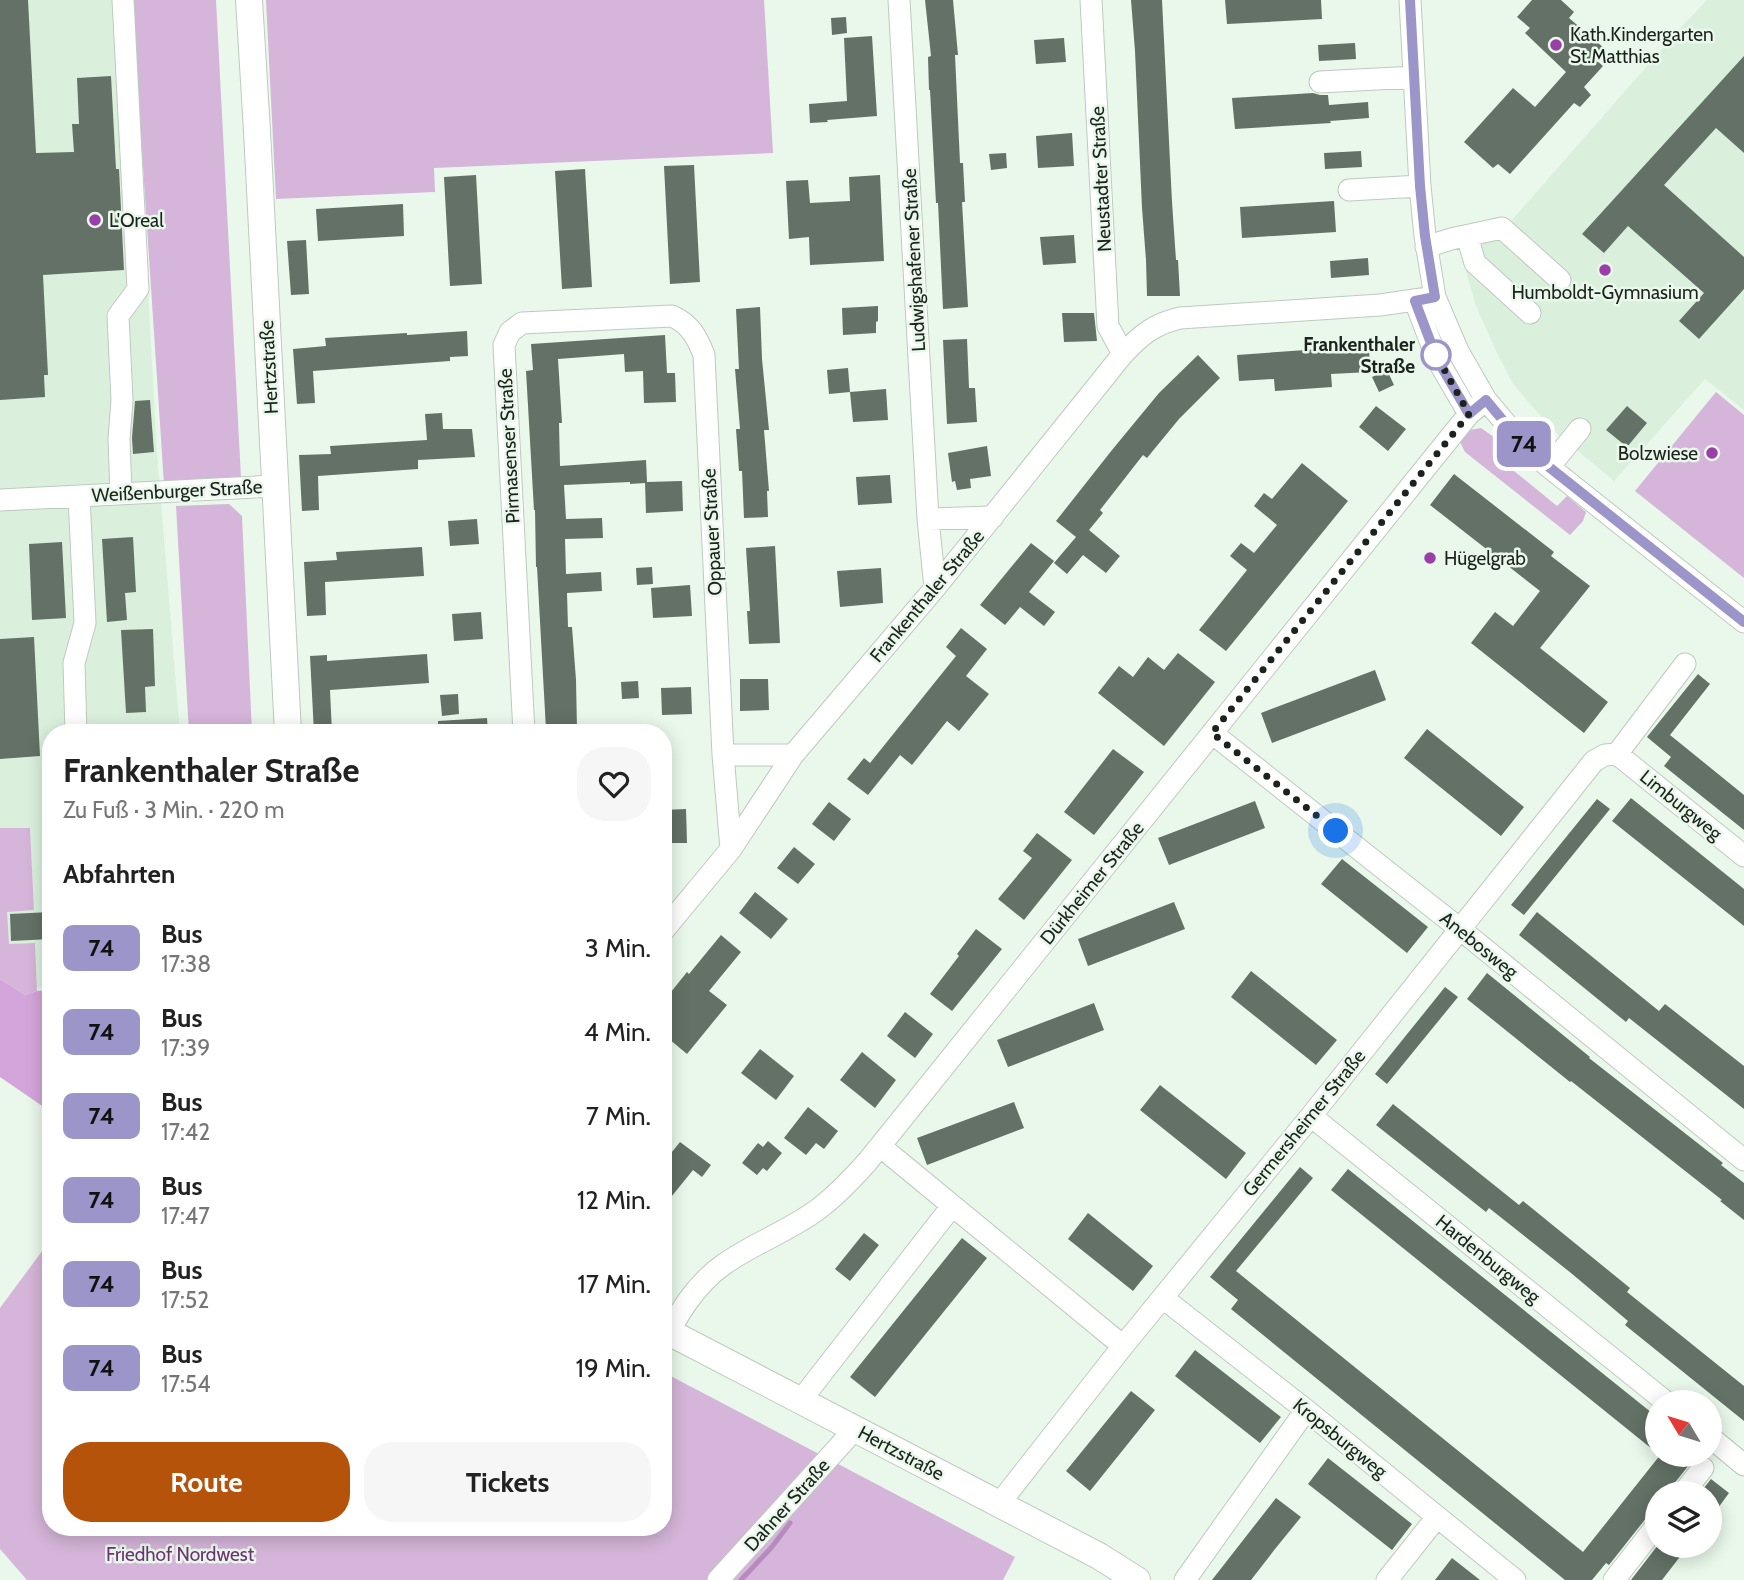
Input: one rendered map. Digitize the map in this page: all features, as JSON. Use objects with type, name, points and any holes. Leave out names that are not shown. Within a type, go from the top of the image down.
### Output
[{"type":"main road","name":"Hertzstraße","points":[[248,0],[260,181],[288,724]]},
{"type":"main road","name":"Hertzstraße","points":[[672,1334],[1098,1556],[1129,1578]]},
{"type":"street","points":[[121,494],[119,439],[122,400],[118,316],[138,289],[123,0]]},
{"type":"street","name":"Ludwigshafener Straße","points":[[899,0],[928,519],[935,588]]},
{"type":"street","name":"Neustadter Straße","points":[[1091,0],[1108,326],[1122,354]]},
{"type":"street","points":[[1410,0],[1426,247],[1425,299],[1437,359],[1469,414]]},
{"type":"street","points":[[1320,82],[1414,77]]},
{"type":"street","points":[[1349,190],[1420,186]]},
{"type":"street","points":[[1426,247],[1502,228],[1560,280]]},
{"type":"street","points":[[1466,236],[1475,263],[1530,313]]},
{"type":"street","points":[[1425,299],[1486,400],[1525,446],[1744,622]]},
{"type":"street","name":"Frankenthaler Straße","points":[[672,920],[731,849],[793,755],[935,588],[1122,354],[1138,338],[1165,321],[1180,318],[1380,306],[1425,299]]},
{"type":"street","name":"Pirmasenser Straße","points":[[524,724],[504,345],[510,332],[522,323],[667,315],[678,318]]},
{"type":"street","name":"Oppauer Straße","points":[[678,318],[692,329],[704,355],[723,755],[731,849]]},
{"type":"street","name":"Dürkheimer Straße","points":[[672,1323],[708,1277],[724,1264],[794,1225],[836,1196],[880,1146],[1469,414],[1486,400]]},
{"type":"street","points":[[1549,467],[1580,429]]},
{"type":"street","name":"Weißenburger Straße","points":[[0,500],[275,486]]},
{"type":"street","name":"Weißenburger Straße","points":[[76,724],[74,663],[85,623],[79,496]]},
{"type":"street","points":[[928,519],[993,517]]},
{"type":"street","points":[[1617,754],[1685,664]]},
{"type":"street","name":"Anebosweg","points":[[1212,733],[1460,929],[1744,1160]]},
{"type":"street","name":"Limburgweg","points":[[1617,754],[1744,856]]},
{"type":"street","name":"Germersheimer Straße","points":[[999,1504],[1594,761],[1605,755],[1617,754]]},
{"type":"street","points":[[723,755],[793,755]]},
{"type":"street","name":"Hardenburgweg","points":[[1311,1116],[1651,1390]]},
{"type":"street","points":[[880,1146],[1123,1346]]},
{"type":"street","points":[[801,1401],[952,1206]]},
{"type":"street","name":"Kropsburgweg","points":[[1163,1298],[1515,1580]]},
{"type":"street","points":[[1185,1580],[1306,1410]]},
{"type":"street","name":"Dahner Straße","points":[[718,1580],[855,1429]]},
{"type":"street","points":[[1722,1447],[1744,1465]]},
{"type":"street","points":[[1693,1481],[1703,1468]]},
{"type":"street","points":[[1387,1580],[1437,1517]]},
{"type":"street","points":[[1614,1580],[1645,1540]]},
{"type":"shaded area","points":[[0,0],[132,0],[157,453],[179,724],[42,724],[42,988],[37,988],[35,943],[8,945],[7,912],[34,909],[30,828],[0,828]]},
{"type":"shaded area","name":"Humboldt-Gymnasium","points":[[1707,0],[1744,0],[1744,410],[1705,379],[1614,481],[1553,430],[1513,384],[1476,306],[1455,234],[1511,221]]},
{"type":"shaded area","points":[[0,979],[25,995],[42,991],[42,1106],[0,1077]]},
{"type":"green space","points":[[132,0],[216,0],[241,478],[164,484]]},
{"type":"green space","points":[[266,0],[764,0],[773,153],[434,168],[435,192],[276,199]]},
{"type":"green space","name":"Bolzwiese","points":[[1716,392],[1744,415],[1744,578],[1635,491]]},
{"type":"green space","points":[[1481,428],[1505,445],[1497,457],[1557,506],[1567,496],[1586,512],[1583,521],[1570,535],[1465,452],[1460,442],[1470,430]]},
{"type":"green space","points":[[229,504],[242,516],[252,724],[188,724],[176,506]]},
{"type":"green space","points":[[0,828],[30,828],[34,910],[7,912],[9,944],[35,943],[37,991],[25,995],[0,979]]},
{"type":"green space","name":"Friedhof Nordwest","points":[[42,1251],[42,1536],[672,1536],[672,1377],[1015,1557],[1003,1580],[27,1580],[0,1549],[0,1308]]},
{"type":"building","points":[[0,0],[28,0],[36,153],[74,152],[72,124],[79,124],[77,78],[111,76],[124,270],[43,275],[48,375],[44,375],[45,397],[0,400]]},
{"type":"building","points":[[925,0],[953,0],[958,55],[955,55],[960,163],[963,163],[965,202],[962,202],[968,307],[943,309],[929,90],[928,57],[931,56]]},
{"type":"building","points":[[1131,0],[1162,0],[1172,202],[1180,296],[1147,296]]},
{"type":"building","points":[[1225,0],[1321,0],[1322,19],[1227,24]]},
{"type":"building","points":[[1532,0],[1561,0],[1574,12],[1569,18],[1604,48],[1595,59],[1603,66],[1584,87],[1591,95],[1580,107],[1574,103],[1510,174],[1498,164],[1493,168],[1464,142],[1513,88],[1535,107],[1566,72],[1525,33],[1530,28],[1517,17]]},
{"type":"building","points":[[846,17],[847,33],[832,35],[831,18]]},
{"type":"building","points":[[872,36],[877,116],[810,123],[809,104],[847,101],[844,38]]},
{"type":"building","points":[[1064,38],[1066,62],[1036,64],[1034,40]]},
{"type":"building","points":[[1355,43],[1356,59],[1319,61],[1318,45]]},
{"type":"building","points":[[1744,56],[1744,153],[1716,128],[1664,185],[1744,257],[1744,289],[1699,339],[1679,321],[1704,293],[1628,226],[1604,253],[1582,234]]},
{"type":"building","points":[[1313,93],[1328,95],[1329,105],[1368,102],[1369,118],[1235,129],[1232,98]]},
{"type":"building","points":[[1072,133],[1074,166],[1038,168],[1036,136]]},
{"type":"building","points":[[1361,151],[1362,167],[1325,169],[1324,153]]},
{"type":"building","points":[[1006,153],[1007,168],[991,170],[989,154]]},
{"type":"building","points":[[694,165],[700,282],[670,284],[664,166]]},
{"type":"building","points":[[585,169],[592,287],[562,289],[555,171]]},
{"type":"building","points":[[476,175],[482,284],[450,286],[444,177]]},
{"type":"building","points":[[880,175],[884,261],[810,265],[809,237],[789,239],[786,181],[808,180],[810,203],[850,201],[849,177]]},
{"type":"building","points":[[1334,201],[1336,232],[1242,238],[1240,207]]},
{"type":"building","points":[[403,204],[404,236],[318,241],[316,209]]},
{"type":"building","points":[[1074,235],[1076,263],[1043,265],[1040,237]]},
{"type":"building","points":[[306,240],[309,294],[291,295],[287,241]]},
{"type":"building","points":[[1368,258],[1369,275],[1331,278],[1330,261]]},
{"type":"building","points":[[878,306],[876,333],[843,335],[842,308]]},
{"type":"building","points":[[760,307],[769,430],[764,430],[769,491],[768,517],[744,518],[742,471],[739,471],[736,429],[740,429],[735,369],[739,369],[736,309]]},
{"type":"building","points":[[1062,313],[1094,313],[1097,341],[1064,342]]},
{"type":"building","points":[[467,331],[468,356],[450,357],[450,361],[313,371],[315,403],[297,404],[293,349],[326,346],[325,338]]},
{"type":"building","points":[[665,335],[667,373],[675,373],[676,402],[644,403],[643,371],[625,372],[624,354],[558,359],[562,423],[559,423],[560,466],[646,460],[647,482],[682,481],[683,511],[646,513],[645,483],[564,485],[566,519],[602,518],[603,538],[565,539],[566,574],[601,572],[602,591],[567,593],[568,627],[572,627],[577,724],[546,724],[526,371],[533,370],[531,344]]},
{"type":"building","points":[[967,339],[969,388],[975,388],[977,422],[947,424],[943,340]]},
{"type":"building","points":[[1369,347],[1370,372],[1331,374],[1332,387],[1275,391],[1274,379],[1239,381],[1237,355]]},
{"type":"building","points":[[1198,355],[1220,378],[1179,419],[1147,458],[1143,455],[1100,510],[1103,513],[1089,530],[1120,556],[1106,573],[1083,555],[1067,574],[1054,563],[1076,537],[1056,521],[1159,393]]},
{"type":"building","points":[[848,368],[850,392],[829,394],[827,370]]},
{"type":"building","points":[[1387,370],[1394,385],[1379,392],[1372,377]]},
{"type":"building","points":[[886,389],[888,420],[853,422],[850,392]]},
{"type":"building","points":[[150,400],[154,452],[133,454],[135,401]]},
{"type":"building","points":[[1376,406],[1406,429],[1388,451],[1359,427]]},
{"type":"building","points":[[1627,406],[1647,423],[1627,447],[1606,430]]},
{"type":"building","points":[[442,413],[443,429],[472,429],[475,457],[418,460],[418,469],[318,476],[319,510],[302,511],[299,455],[331,454],[330,446],[427,440],[425,414]]},
{"type":"building","points":[[987,446],[991,476],[970,479],[971,488],[957,490],[955,481],[952,482],[948,453]]},
{"type":"building","points":[[1302,463],[1348,501],[1226,651],[1199,630],[1247,570],[1230,556],[1241,543],[1254,553],[1277,525],[1254,506],[1264,493],[1272,499]]},
{"type":"building","points":[[1454,474],[1554,552],[1551,556],[1590,586],[1540,648],[1608,702],[1584,733],[1471,643],[1495,612],[1513,626],[1540,591],[1430,505]]},
{"type":"building","points":[[890,475],[892,503],[858,505],[856,477]]},
{"type":"building","points":[[477,519],[479,544],[450,546],[448,521]]},
{"type":"building","points":[[133,537],[136,592],[125,593],[127,620],[107,622],[102,539]]},
{"type":"building","points":[[62,542],[66,618],[32,620],[29,544]]},
{"type":"building","points":[[1031,543],[1054,561],[1029,592],[1055,612],[1044,626],[1020,607],[1005,625],[980,605]]},
{"type":"building","points":[[775,546],[780,643],[749,644],[746,548]]},
{"type":"building","points":[[422,547],[424,576],[325,582],[326,615],[307,616],[304,562],[337,560],[336,552]]},
{"type":"building","points":[[652,567],[653,584],[637,585],[636,568]]},
{"type":"building","points":[[881,568],[883,603],[840,607],[837,571]]},
{"type":"building","points":[[690,585],[692,616],[653,618],[651,588]]},
{"type":"building","points":[[481,612],[483,639],[454,641],[452,614]]},
{"type":"building","points":[[961,628],[987,649],[966,676],[989,694],[959,731],[947,721],[912,765],[900,755],[868,795],[847,779],[864,758],[870,763],[956,656],[946,647]]},
{"type":"building","points":[[153,629],[155,686],[145,687],[146,712],[126,713],[121,630]]},
{"type":"building","points":[[34,637],[40,756],[0,759],[0,639]]},
{"type":"building","points":[[1178,653],[1215,682],[1164,746],[1098,693],[1119,666],[1133,677],[1148,657],[1164,670]]},
{"type":"building","points":[[427,654],[429,683],[330,690],[332,724],[314,724],[310,656],[327,655],[327,661]]},
{"type":"building","points":[[1375,670],[1386,700],[1272,743],[1261,713]]},
{"type":"building","points":[[1698,674],[1710,684],[1670,735],[1744,795],[1744,830],[1664,766],[1671,757],[1647,737]]},
{"type":"building","points":[[740,679],[768,679],[769,710],[740,711]]},
{"type":"building","points":[[638,681],[639,698],[622,699],[621,682]]},
{"type":"building","points":[[691,687],[692,714],[662,715],[661,688]]},
{"type":"building","points":[[458,694],[459,714],[442,716],[440,695]]},
{"type":"building","points":[[487,718],[487,724],[438,724],[438,721]]},
{"type":"building","points":[[1427,729],[1524,807],[1501,836],[1404,758]]},
{"type":"building","points":[[1113,749],[1144,772],[1094,835],[1064,812]]},
{"type":"building","points":[[1631,798],[1744,889],[1744,926],[1612,821]]},
{"type":"building","points":[[1597,799],[1610,809],[1524,915],[1511,905]]},
{"type":"building","points":[[1255,801],[1265,828],[1169,865],[1158,838]]},
{"type":"building","points":[[829,802],[851,819],[834,841],[812,824]]},
{"type":"building","points":[[686,809],[687,843],[672,843],[672,810]]},
{"type":"building","points":[[1037,833],[1072,860],[1024,920],[998,899],[1032,858],[1023,851]]},
{"type":"building","points":[[794,847],[815,864],[798,884],[777,868]]},
{"type":"building","points":[[1342,859],[1428,927],[1407,953],[1321,884]]},
{"type":"building","points":[[755,892],[788,919],[771,939],[739,913]]},
{"type":"building","points":[[1174,902],[1185,929],[1088,966],[1078,939]]},
{"type":"building","points":[[42,912],[42,939],[11,941],[10,914]]},
{"type":"building","points":[[1537,912],[1659,1011],[1665,1004],[1744,1066],[1744,1109],[1629,1018],[1626,1022],[1519,935]]},
{"type":"building","points":[[976,929],[1002,949],[952,1011],[930,994]]},
{"type":"building","points":[[721,935],[741,952],[709,991],[727,1005],[687,1054],[672,1042],[672,991],[687,972],[689,974]]},
{"type":"building","points":[[1251,971],[1337,1040],[1316,1065],[1231,997]]},
{"type":"building","points":[[1487,973],[1589,1058],[1723,1163],[1721,1165],[1744,1183],[1744,1220],[1467,999]]},
{"type":"building","points":[[1445,987],[1458,997],[1387,1084],[1375,1074]]},
{"type":"building","points":[[1094,1003],[1104,1030],[1008,1067],[997,1040]]},
{"type":"building","points":[[905,1012],[933,1034],[915,1058],[887,1036]]},
{"type":"building","points":[[760,1049],[794,1076],[776,1100],[741,1073]]},
{"type":"building","points":[[862,1052],[896,1080],[875,1108],[840,1080]]},
{"type":"building","points":[[1160,1085],[1246,1153],[1226,1179],[1140,1110]]},
{"type":"building","points":[[1014,1102],[1024,1128],[927,1165],[917,1138]]},
{"type":"building","points":[[1393,1104],[1519,1205],[1523,1201],[1630,1288],[1627,1292],[1744,1386],[1744,1421],[1722,1403],[1722,1390],[1706,1390],[1625,1325],[1628,1321],[1571,1273],[1489,1208],[1486,1212],[1376,1125]]},
{"type":"building","points":[[808,1107],[838,1131],[824,1149],[816,1143],[806,1155],[784,1138]]},
{"type":"building","points":[[768,1141],[782,1153],[767,1171],[763,1168],[757,1175],[742,1163],[758,1143],[763,1147]]},
{"type":"building","points":[[680,1142],[711,1165],[702,1177],[693,1170],[672,1196],[672,1152]]},
{"type":"building","points":[[1300,1167],[1313,1178],[1236,1271],[1583,1552],[1651,1467],[1687,1467],[1676,1481],[1645,1481],[1645,1520],[1609,1565],[1606,1563],[1592,1580],[1565,1580],[1231,1309],[1238,1300],[1210,1277]]},
{"type":"building","points":[[1348,1169],[1645,1407],[1645,1443],[1331,1190]]},
{"type":"building","points":[[1088,1213],[1153,1266],[1133,1291],[1068,1239]]},
{"type":"building","points":[[864,1233],[879,1245],[850,1281],[835,1269]]},
{"type":"building","points":[[962,1238],[987,1258],[875,1397],[850,1377]]},
{"type":"building","points":[[1195,1350],[1281,1417],[1260,1443],[1175,1376]]},
{"type":"building","points":[[1131,1391],[1155,1410],[1090,1491],[1066,1471]]},
{"type":"building","points":[[1328,1458],[1412,1524],[1392,1550],[1308,1484]]},
{"type":"building","points":[[1722,1488],[1729,1493],[1722,1503]]},
{"type":"building","points":[[1276,1498],[1301,1517],[1251,1580],[1212,1580]]},
{"type":"building","points":[[1452,1558],[1480,1580],[1435,1580]]},
{"type":"building","points":[[1648,1558],[1679,1558],[1662,1580],[1631,1580]]},
{"type":"waterway","points":[[741,1580],[790,1523]]},
{"type":"bus line","name":"74","points":[[1410,0],[1420,186],[1435,297],[1415,301],[1437,359],[1469,414],[1486,400],[1525,446],[1549,467],[1744,622]]},
{"type":"place","name":"Kath.Kindergarten St.Matthias","points":[[1556,45]]},
{"type":"place","name":"L'Oreal","points":[[95,220]]},
{"type":"place","name":"Humboldt-Gymnasium","points":[[1605,270]]},
{"type":"place","name":"Frankenthaler Straße","points":[[1436,355]]},
{"type":"place","name":"Bolzwiese","points":[[1712,453]]},
{"type":"place","name":"Hügelgrab","points":[[1430,558]]},
{"type":"route","points":[[1336,831],[1212,733],[1469,414],[1436,355]]}]
